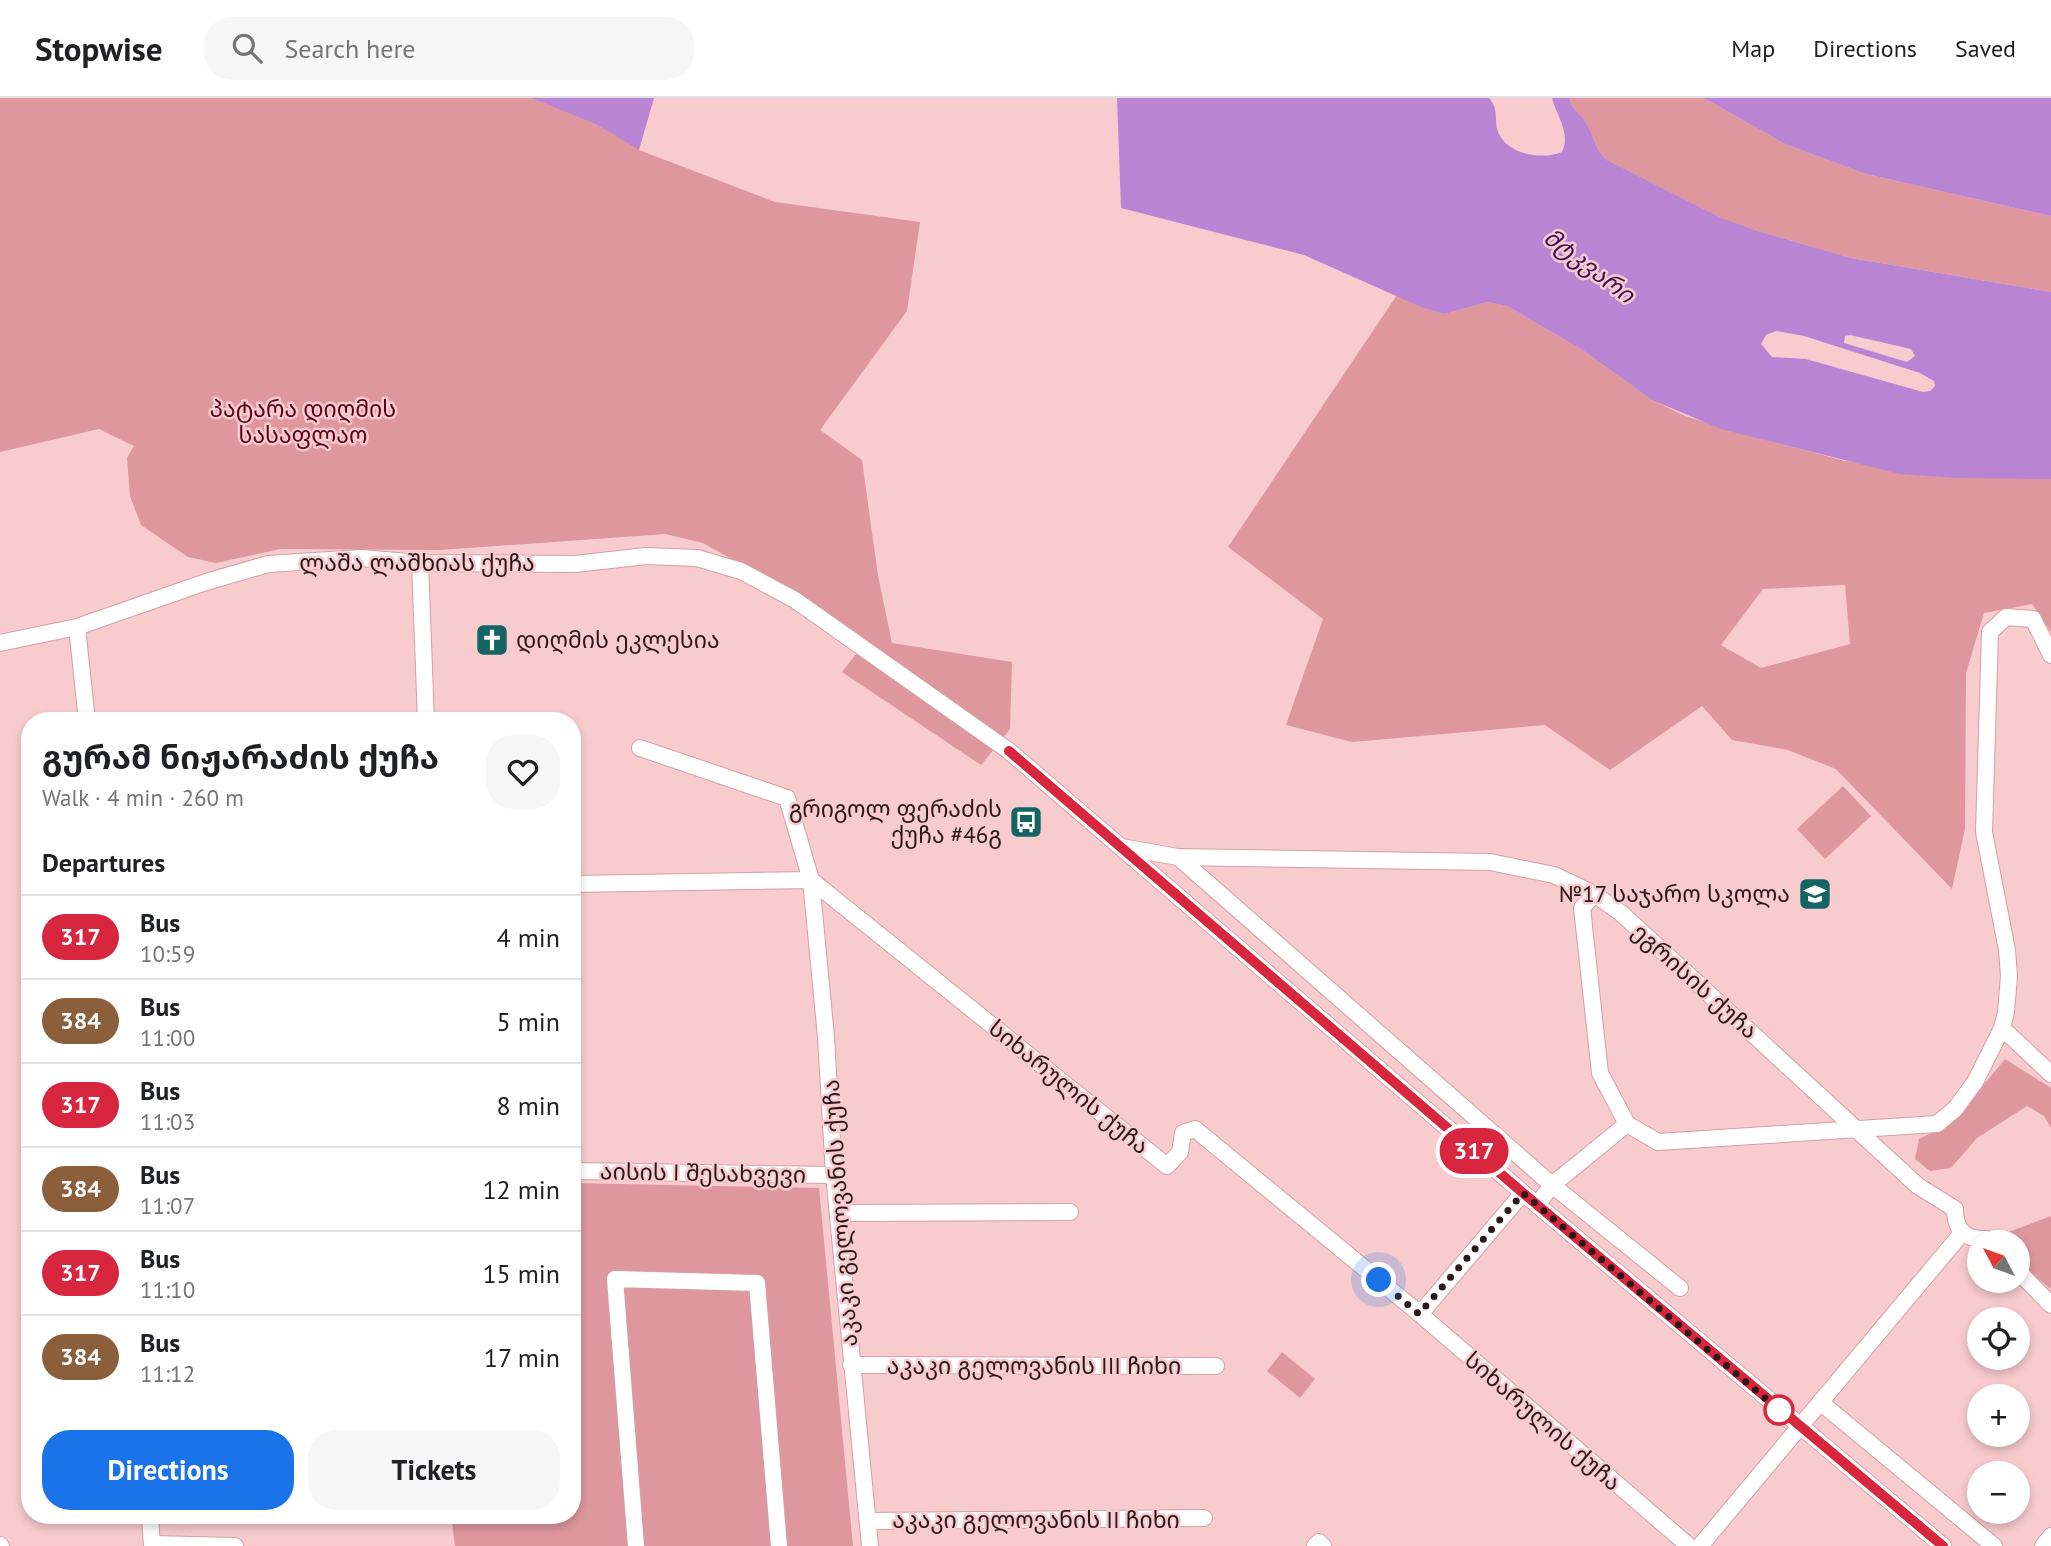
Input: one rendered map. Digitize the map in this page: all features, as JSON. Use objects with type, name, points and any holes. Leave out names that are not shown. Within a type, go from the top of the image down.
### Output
[{"type":"street","name":"ლაშა ლაშხიას ქუჩა","points":[[0,643],[77,627],[206,582],[268,564],[361,558],[421,563],[575,564],[646,556],[697,558],[741,571],[795,600],[987,734],[1537,1205],[1943,1546]]},
{"type":"street","points":[[421,563],[426,712]]},
{"type":"street","points":[[1594,894],[1582,908],[1600,1073],[1627,1124],[1658,1142],[1937,1124],[1955,1109],[1975,1082],[2002,1028],[2006,1012],[2008,963],[1984,832],[1990,632],[2006,617],[2034,620],[2051,655]]},
{"type":"street","points":[[77,627],[86,712]]},
{"type":"street","name":"აკაკი გელოვანის ქუჩა","points":[[640,748],[787,798],[811,880],[826,1037],[834,1175],[870,1546]]},
{"type":"street","name":"ეგრისის ქუჩა","points":[[1118,847],[1178,857],[1490,862],[1554,875],[1594,894],[1621,914],[1918,1186],[1955,1209],[1955,1221],[1962,1233]]},
{"type":"street","points":[[1178,857],[1552,1185],[1680,1288]]},
{"type":"street","points":[[581,884],[811,880]]},
{"type":"street","name":"სიხარულის ქუჩა","points":[[811,880],[1167,1166],[1180,1152],[1183,1133],[1195,1129],[1419,1314],[1689,1546]]},
{"type":"street","points":[[2002,1028],[2051,1074]]},
{"type":"street","points":[[1537,1205],[1552,1185],[1627,1124]]},
{"type":"street","name":"აისის I შესახვევი","points":[[581,1171],[834,1175]]},
{"type":"street","points":[[1419,1314],[1523,1193]]},
{"type":"street","points":[[838,1213],[1070,1212]]},
{"type":"street","points":[[1700,1546],[1962,1233],[1967,1236]]},
{"type":"street","points":[[636,1546],[615,1279],[757,1283],[779,1546]]},
{"type":"street","points":[[2030,1283],[2051,1305]]},
{"type":"street","name":"აკაკი გელოვანის III ჩიხი","points":[[851,1365],[1216,1366]]},
{"type":"street","points":[[1820,1402],[1994,1546]]},
{"type":"street","name":"აკაკი გელოვანის II ჩიხი","points":[[868,1521],[1203,1518]]},
{"type":"street","points":[[151,1524],[152,1545],[235,1546]]},
{"type":"street","points":[[2043,1546],[2051,1536]]},
{"type":"street","points":[[1315,1546],[1319,1542],[1323,1546]]},
{"type":"green space","name":"პატარა დიღმის სასაფლაო","points":[[0,98],[531,98],[596,123],[639,150],[775,202],[920,222],[907,311],[820,430],[862,460],[878,576],[892,643],[1012,662],[1010,729],[981,765],[842,672],[867,640],[827,612],[703,543],[665,534],[440,550],[280,549],[216,563],[188,557],[141,525],[130,496],[127,458],[134,446],[99,429],[0,452]]},
{"type":"green space","points":[[1569,98],[1704,98],[1785,144],[1866,174],[2051,216],[2051,292],[1851,258],[1722,219],[1607,160]]},
{"type":"green space","points":[[1397,295],[1445,314],[1487,302],[1507,306],[1581,349],[1652,400],[1685,416],[1845,461],[2051,479],[2051,632],[2032,604],[1984,613],[1966,673],[1965,829],[1952,889],[1836,769],[1788,750],[1732,740],[1702,706],[1610,770],[1545,725],[1352,742],[1286,725],[1323,619],[1228,547]],"holes":[[[1845,585],[1850,644],[1761,668],[1721,645],[1763,589]]]},
{"type":"green space","points":[[1843,786],[1871,816],[1825,859],[1797,829]]},
{"type":"green space","points":[[2005,1059],[2051,1088],[2051,1128],[2044,1116],[2027,1106],[1977,1138],[1951,1168],[1930,1171],[1915,1159],[1919,1139],[1953,1122]]},
{"type":"green space","points":[[581,1183],[819,1188],[853,1546],[455,1546],[452,1524],[581,1524]]},
{"type":"green space","points":[[2051,1216],[2051,1289],[2030,1271],[2030,1230],[2014,1230]]},
{"type":"green space","points":[[1282,1352],[1315,1379],[1300,1398],[1267,1371]]},
{"type":"water","points":[[531,98],[654,98],[639,150],[596,124]]},
{"type":"water","name":"მტკვარი","points":[[1117,98],[1489,98],[1494,107],[1497,129],[1504,141],[1518,151],[1546,156],[1562,152],[1565,138],[1552,98],[1569,98],[1607,160],[1721,218],[1851,258],[2051,292],[2051,479],[1957,478],[1900,474],[1721,429],[1652,400],[1581,349],[1507,306],[1487,302],[1445,314],[1421,307],[1304,255],[1121,208]],"holes":[[[1776,331],[1804,336],[1920,373],[1934,381],[1935,386],[1930,391],[1923,392],[1806,359],[1772,357],[1761,344],[1766,335]],[[1845,336],[1911,349],[1915,356],[1907,362],[1844,343]]]},
{"type":"water","points":[[1704,98],[2051,98],[2051,216],[1866,174],[1785,144]]},
{"type":"bus line","name":"317","points":[[1009,751],[1523,1193],[1943,1546]]},
{"type":"place","name":"დიღმის ეკლესია","points":[[492,640]]},
{"type":"place","name":"გრიგოლ ფერაძის ქუჩა #46გ","points":[[1026,822]]},
{"type":"place","name":"№17 საჯარო სკოლა","points":[[1815,894]]},
{"type":"route","points":[[1379,1280],[1419,1314],[1523,1193],[1779,1410]]}]
